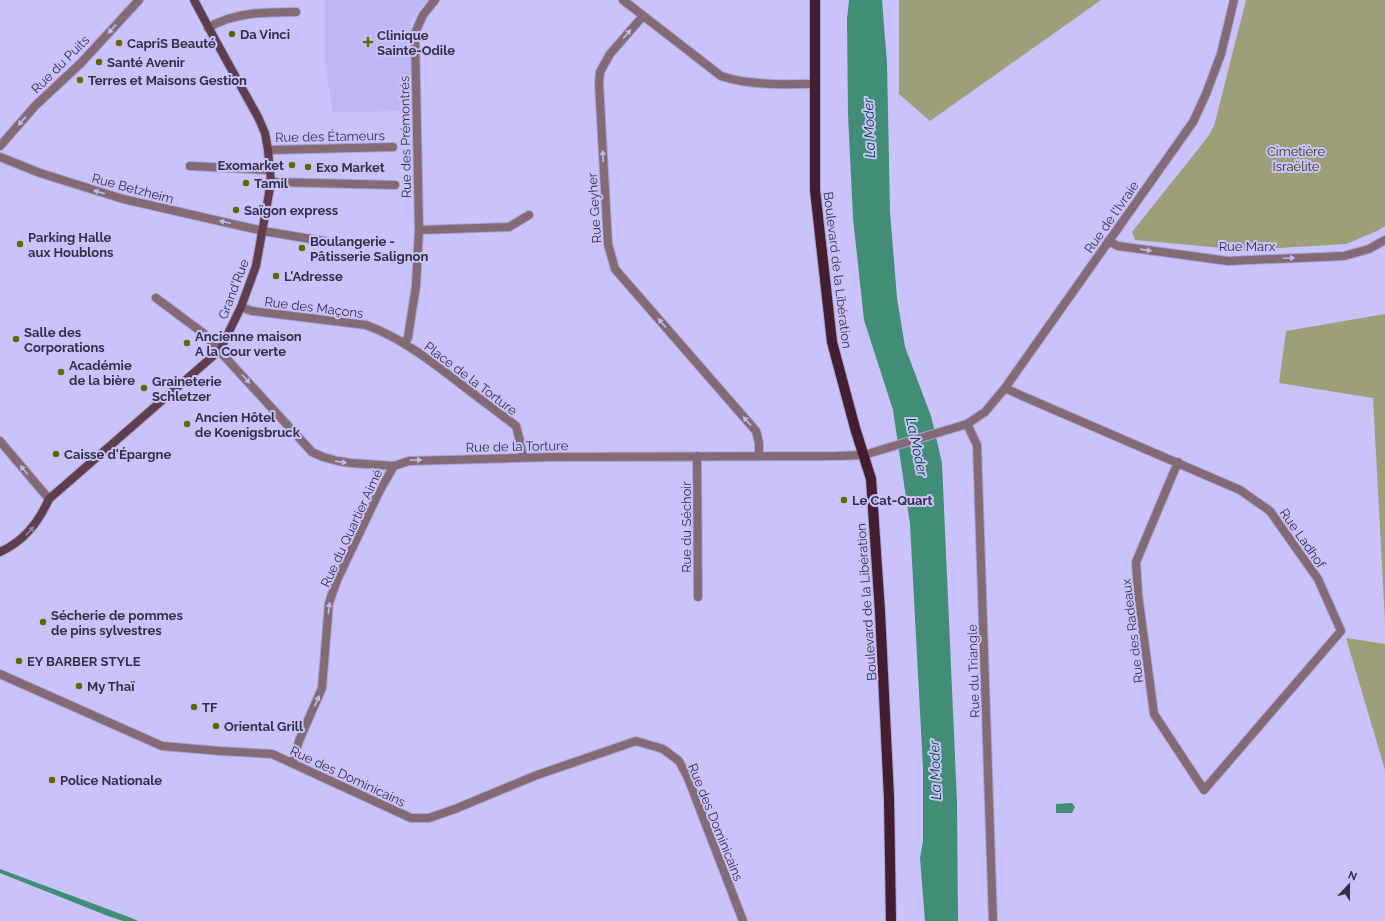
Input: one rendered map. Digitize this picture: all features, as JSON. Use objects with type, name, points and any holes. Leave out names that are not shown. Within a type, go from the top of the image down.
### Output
[{"type":"main road","name":"Boulevard de la Libération","points":[[815,0],[815,190],[832,342],[871,479],[890,798],[890,921]]},
{"type":"street","name":"Rue du Puits","points":[[0,146],[35,106],[81,63],[139,0]]},
{"type":"street","name":"Grand'Rue","points":[[0,552],[14,545],[30,531],[40,517],[49,500],[220,350],[241,307],[256,266],[271,182],[265,133],[258,117],[194,0]]},
{"type":"street","name":"Rue des Prémontrés","points":[[405,344],[408,337],[416,286],[419,230],[416,33],[423,15],[435,0]]},
{"type":"street","points":[[623,0],[721,76],[748,83],[814,84]]},
{"type":"street","name":"Rue de l'Ivraie","points":[[892,447],[966,424],[985,412],[1005,388],[1193,122],[1206,94],[1221,54],[1234,0]]},
{"type":"street","points":[[208,28],[220,20],[239,16],[269,12],[296,12]]},
{"type":"street","name":"Rue Geyher","points":[[643,16],[610,54],[600,72],[599,84],[608,244],[615,269],[756,431],[759,456]]},
{"type":"street","name":"Rue des Étameurs","points":[[268,150],[393,147]]},
{"type":"street","name":"Rue Betzheim","points":[[0,157],[40,173],[123,199],[263,231],[329,242],[354,243]]},
{"type":"street","points":[[190,166],[270,170]]},
{"type":"street","points":[[271,182],[395,185]]},
{"type":"street","points":[[419,230],[509,227],[529,215]]},
{"type":"street","name":"Rue Marx","points":[[1108,241],[1118,246],[1228,261],[1344,256],[1369,249],[1385,240]]},
{"type":"street","name":"Rue de la Torture","points":[[156,298],[203,333],[312,452],[323,458],[338,462],[394,466],[409,461],[550,457],[864,455],[892,447]]},
{"type":"street","name":"Rue des Maçons","points":[[241,307],[252,311],[366,325],[383,331],[405,344]]},
{"type":"street","name":"Place de la Torture","points":[[405,344],[435,364],[516,426],[522,458]]},
{"type":"street","name":"Rue Ladhof","points":[[1005,388],[1240,490],[1270,512],[1318,579],[1341,631],[1204,790]]},
{"type":"street","name":"Rue du Triangle","points":[[966,424],[977,445],[993,921]]},
{"type":"street","points":[[0,441],[49,500]]},
{"type":"street","name":"Rue du Séchoir","points":[[697,456],[698,597]]},
{"type":"street","name":"Rue des Radeaux","points":[[1178,462],[1136,562],[1138,594],[1154,714],[1204,790]]},
{"type":"street","name":"Rue du Quartier Aimé","points":[[292,763],[322,688],[329,603],[337,580],[380,490],[394,466]]},
{"type":"street","name":"Rue des Dominicains","points":[[0,674],[162,746],[272,754],[411,818],[429,818],[455,809],[537,774],[636,741],[657,747],[679,761],[688,778],[743,921]]},
{"type":"shaded area","name":"Clinique Sainte-Odile","points":[[325,0],[427,0],[411,21],[411,111],[333,112],[325,63]]},
{"type":"green space","points":[[899,0],[1101,0],[930,121],[899,94]]},
{"type":"green space","name":"Cimetière Israëlite","points":[[1246,0],[1385,0],[1385,226],[1377,231],[1346,244],[1244,250],[1135,240],[1132,232],[1207,138],[1214,126]]},
{"type":"green space","points":[[1385,314],[1385,621],[1373,398],[1279,383],[1286,331]]},
{"type":"green space","points":[[1346,638],[1385,644],[1385,770]]},
{"type":"water","name":"La Moder","points":[[849,0],[882,0],[887,63],[890,212],[897,298],[905,347],[931,416],[942,463],[957,802],[958,921],[925,921],[920,858],[923,841],[923,768],[910,524],[893,410],[864,320],[853,218],[848,114],[847,19]]},
{"type":"water","points":[[1072,803],[1075,807],[1072,813],[1056,813],[1056,804]]},
{"type":"water","points":[[0,869],[138,921],[123,921],[108,916],[0,873]]},
{"type":"place","name":"Da Vinci","points":[[232,34]]},
{"type":"place","name":"Clinique Sainte-Odile","points":[[368,42]]},
{"type":"place","name":"CapriS Beauté","points":[[119,43]]},
{"type":"place","name":"Santé Avenir","points":[[99,62]]},
{"type":"place","name":"Terres et Maisons Gestion","points":[[80,80]]},
{"type":"place","name":"Exomarket","points":[[292,165]]},
{"type":"place","name":"Exo Market","points":[[308,167]]},
{"type":"place","name":"Tamil","points":[[246,183]]},
{"type":"place","name":"Saïgon express","points":[[236,210]]},
{"type":"place","name":"Parking Halle aux Houblons","points":[[20,244]]},
{"type":"place","name":"Boulangerie - Pâtisserie Salignon","points":[[302,248]]},
{"type":"place","name":"L'Adresse","points":[[276,276]]},
{"type":"place","name":"Salle des Corporations","points":[[16,339]]},
{"type":"place","name":"Ancienne maison A la Cour verte","points":[[187,343]]},
{"type":"place","name":"Académie de la bière","points":[[61,372]]},
{"type":"place","name":"Graineterie Schletzer","points":[[144,388]]},
{"type":"place","name":"Ancien Hôtel de Koenigsbruck","points":[[187,424]]},
{"type":"place","name":"Caisse d'Épargne","points":[[56,454]]},
{"type":"place","name":"Le Cat-Quart","points":[[844,500]]},
{"type":"place","name":"Sécherie de pommes de pins sylvestres","points":[[43,622]]},
{"type":"place","name":"EY BARBER STYLE","points":[[19,661]]},
{"type":"place","name":"My Thaï","points":[[79,686]]},
{"type":"place","name":"TF","points":[[194,707]]},
{"type":"place","name":"Oriental Grill","points":[[216,726]]},
{"type":"place","name":"Police Nationale","points":[[52,780]]}]
